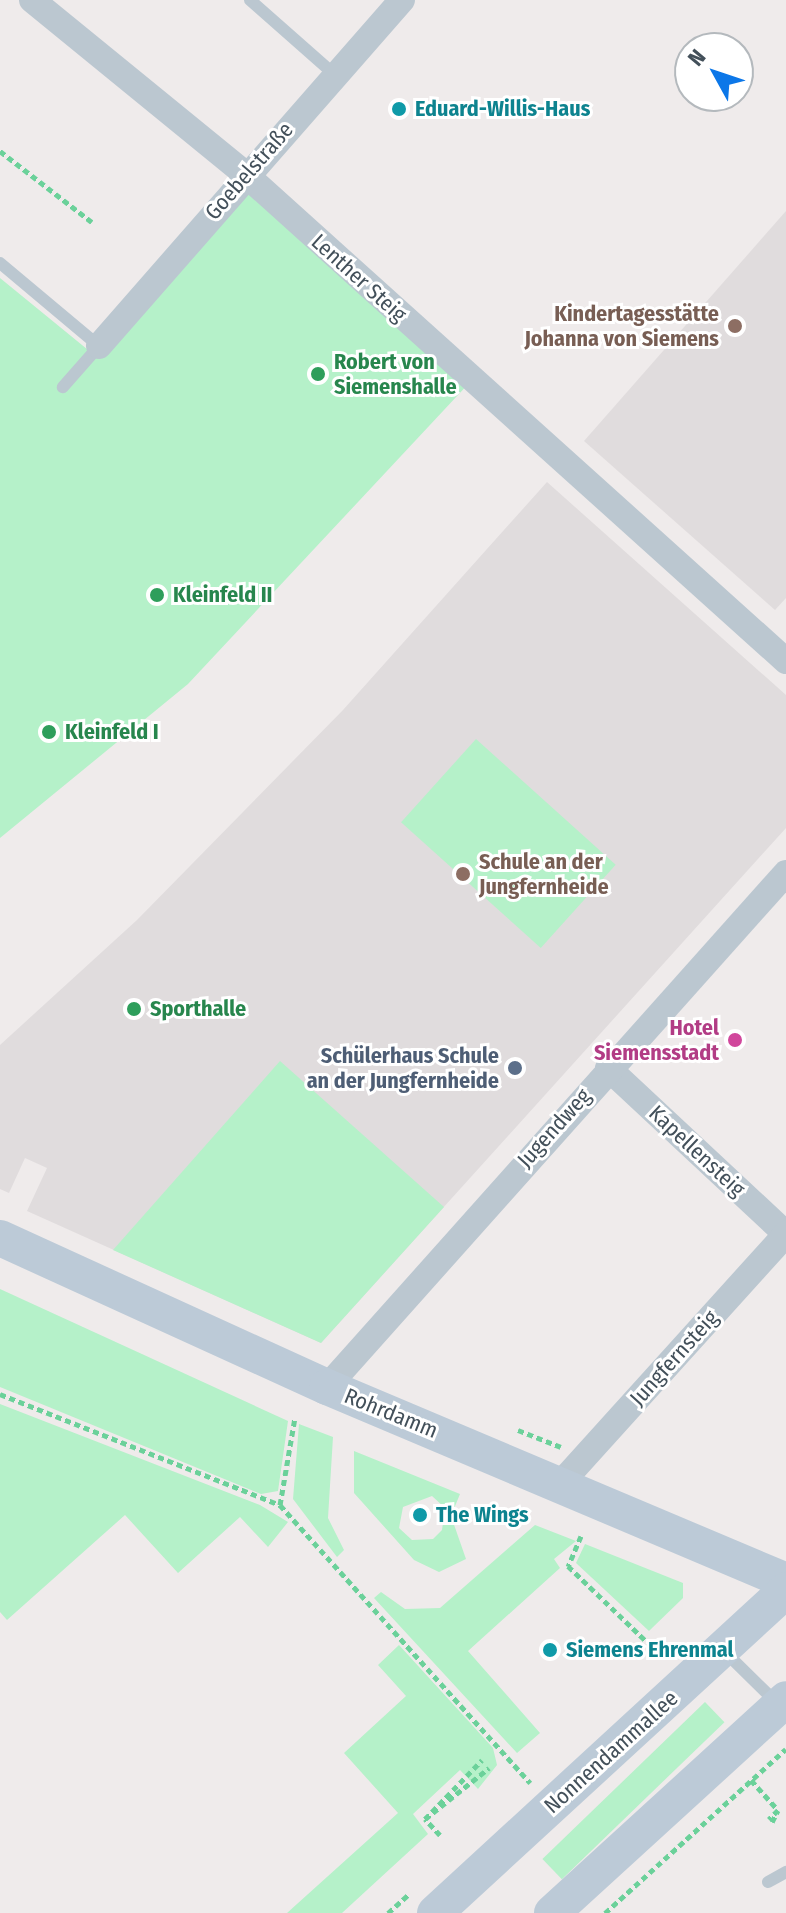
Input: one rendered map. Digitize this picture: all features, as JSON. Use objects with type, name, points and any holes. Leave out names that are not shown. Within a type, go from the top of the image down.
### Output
[{"type":"main road","name":"Rohrdamm","points":[[0,1238],[327,1387],[561,1483],[786,1581]]},
{"type":"main road","name":"Nonnendammallee","points":[[435,1913],[786,1590]]},
{"type":"main road","points":[[552,1913],[783,1702]]},
{"type":"street","name":"Lenther Steig","points":[[32,0],[245,174],[786,661]]},
{"type":"street","name":"Goebelstraße","points":[[99,346],[245,174],[402,0]]},
{"type":"street","name":"Jugendweg","points":[[327,1387],[608,1068],[784,878]]},
{"type":"street","name":"Kapellensteig","points":[[608,1068],[786,1234]]},
{"type":"street","name":"Jungfernsteig","points":[[561,1483],[786,1234]]},
{"type":"lane","points":[[250,0],[335,75]]},
{"type":"lane","points":[[0,263],[99,346],[63,387]]},
{"type":"lane","points":[[724,1650],[783,1702]]},
{"type":"lane","points":[[768,1882],[786,1872]]},
{"type":"path","points":[[0,151],[92,222]]},
{"type":"path","points":[[0,1394],[280,1505],[530,1784]]},
{"type":"path","points":[[280,1505],[295,1417]]},
{"type":"path","points":[[581,1536],[568,1566],[650,1645]]},
{"type":"path","points":[[605,1913],[786,1749]]},
{"type":"path","points":[[425,1819],[482,1760]]},
{"type":"path","points":[[425,1819],[489,1768]]},
{"type":"path","points":[[751,1780],[778,1810],[771,1820]]},
{"type":"path","points":[[425,1819],[440,1835]]},
{"type":"shaded area","name":"Kindertagesstätte Johanna von Siemens","points":[[786,211],[786,598],[775,610],[584,441]]},
{"type":"shaded area","name":"Schule an der Jungfernheide","points":[[547,482],[786,695],[786,828],[321,1343],[27,1211],[47,1168],[25,1158],[9,1193],[0,1189],[0,1045],[137,920],[343,710]]},
{"type":"green space","points":[[245,174],[472,380],[188,684],[0,838],[0,278],[93,354]]},
{"type":"green space","points":[[476,739],[616,865],[541,948],[401,822]]},
{"type":"green space","points":[[280,1061],[444,1207],[321,1343],[113,1250]]},
{"type":"green space","points":[[0,1289],[288,1421],[278,1491],[261,1494],[0,1387]]},
{"type":"green space","points":[[0,1404],[260,1505],[288,1522],[268,1547],[240,1517],[178,1573],[125,1515],[7,1620],[0,1612]]},
{"type":"green space","points":[[299,1424],[333,1437],[328,1518],[344,1550],[337,1557],[293,1499]]},
{"type":"green space","points":[[354,1451],[460,1494],[451,1516],[466,1559],[439,1572],[414,1560],[354,1493]],"holes":[[[432,1496],[445,1508],[442,1530],[433,1539],[412,1540],[399,1528],[403,1507]]]},
{"type":"green space","points":[[535,1525],[576,1541],[554,1559],[560,1568],[468,1651],[540,1733],[517,1753],[374,1598],[381,1592],[405,1609],[440,1608]]},
{"type":"green space","points":[[585,1544],[683,1583],[683,1598],[649,1631],[576,1563]]},
{"type":"green space","points":[[399,1645],[493,1748],[497,1765],[478,1789],[460,1770],[413,1814],[428,1834],[342,1913],[287,1913],[398,1813],[344,1753],[406,1696],[378,1665]]},
{"type":"green space","points":[[705,1702],[724,1722],[562,1879],[542,1859]]},
{"type":"place","name":"Eduard-Willis-Haus","points":[[399,109]]},
{"type":"place","name":"Kindertagesstätte Johanna von Siemens","points":[[735,326]]},
{"type":"place","name":"Robert von Siemenshalle","points":[[318,374]]},
{"type":"place","name":"Kleinfeld II","points":[[157,595]]},
{"type":"place","name":"Kleinfeld I","points":[[49,732]]},
{"type":"place","name":"Schule an der Jungfernheide","points":[[463,874]]},
{"type":"place","name":"Sporthalle","points":[[134,1009]]},
{"type":"place","name":"Hotel Siemensstadt","points":[[735,1040]]},
{"type":"place","name":"Schülerhaus Schule an der Jungfernheide","points":[[515,1068]]},
{"type":"place","name":"The Wings","points":[[420,1515]]},
{"type":"place","name":"Siemens Ehrenmal","points":[[550,1650]]}]
